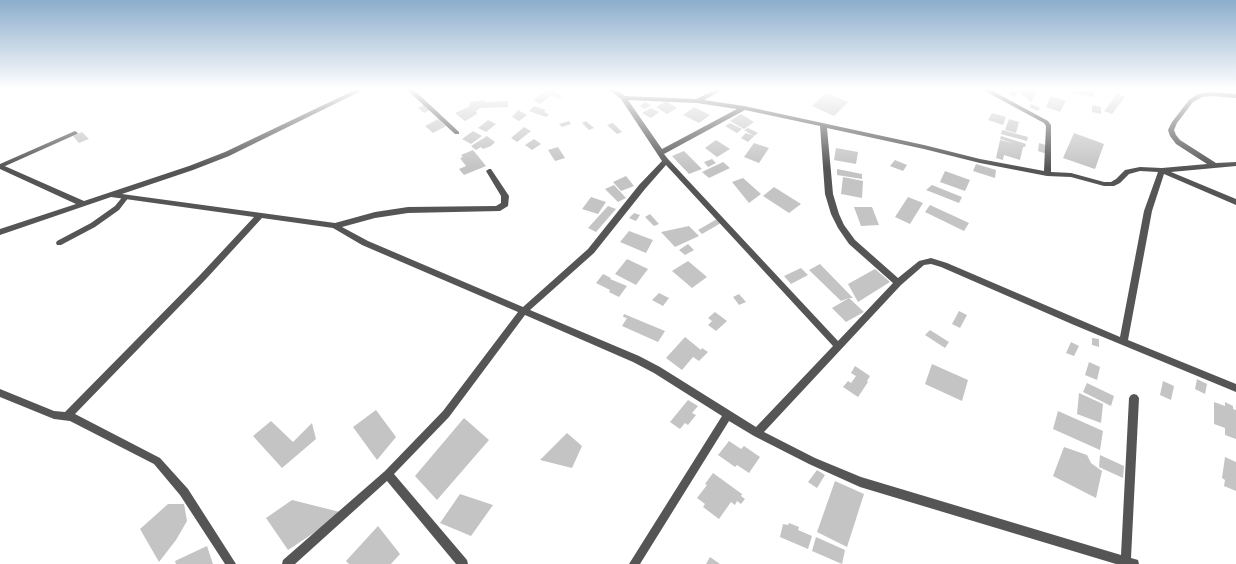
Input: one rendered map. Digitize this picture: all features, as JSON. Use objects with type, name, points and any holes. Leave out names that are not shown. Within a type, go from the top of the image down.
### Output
[{"type":"street","points":[[0,232],[191,168],[227,154],[307,115]]},
{"type":"street","points":[[438,115],[457,133]]},
{"type":"street","points":[[635,115],[666,161],[839,347]]},
{"type":"street","points":[[660,153],[730,115]]},
{"type":"street","points":[[776,115],[924,147],[980,161],[1047,174],[1071,175],[1112,184],[1118,181],[1127,172],[1133,170],[1163,170],[1236,164]]},
{"type":"street","points":[[1033,115],[1046,122],[1049,126],[1047,174]]},
{"type":"street","points":[[1181,115],[1171,130],[1173,136],[1178,142],[1214,165]]},
{"type":"street","points":[[823,126],[829,194],[835,214],[852,242],[898,283]]},
{"type":"street","points":[[287,564],[388,474],[446,414],[524,310],[591,251],[642,187],[666,161]]},
{"type":"street","points":[[0,166],[83,204]]},
{"type":"street","points":[[1163,170],[1236,202]]},
{"type":"street","points":[[1123,342],[1148,211],[1163,170]]},
{"type":"street","points":[[335,226],[375,215],[408,210],[497,209],[505,204],[505,196],[489,171]]},
{"type":"street","points":[[135,198],[138,186]]},
{"type":"street","points":[[112,195],[335,226],[365,242],[636,359],[657,370],[695,396],[757,433],[812,461],[860,482],[992,523],[1130,563],[1134,398]]},
{"type":"street","points":[[67,416],[203,277],[261,215]]},
{"type":"street","points":[[757,433],[898,283],[922,263],[931,261],[944,264],[1006,293],[1236,388]]},
{"type":"street","points":[[0,393],[54,415],[67,416],[157,461],[184,492],[231,564]]},
{"type":"street","points":[[634,564],[728,415]]},
{"type":"street","points":[[388,474],[463,564]]},
{"type":"lane","points":[[0,166],[75,133]]},
{"type":"lane","points":[[59,244],[93,225],[117,208],[126,197]]},
{"type":"building","points":[[458,115],[475,115],[465,121]]},
{"type":"building","points":[[513,115],[527,115],[519,121],[512,117]]},
{"type":"building","points":[[646,115],[655,115],[651,118]]},
{"type":"building","points":[[684,115],[710,115],[699,123]]},
{"type":"building","points":[[739,115],[743,115],[754,122],[744,129],[730,121]]},
{"type":"building","points":[[991,115],[1006,117],[1003,125],[988,120]]},
{"type":"building","points":[[438,119],[446,126],[433,133],[425,126]]},
{"type":"building","points":[[1009,119],[1019,122],[1016,133],[1005,130]]},
{"type":"building","points":[[488,120],[496,124],[486,132],[478,128]]},
{"type":"building","points":[[569,121],[571,124],[562,127],[559,124]]},
{"type":"building","points":[[586,121],[594,128],[589,130],[582,123]]},
{"type":"building","points":[[613,123],[622,132],[617,134],[607,125]]},
{"type":"building","points":[[730,123],[742,129],[737,133],[725,126]]},
{"type":"building","points":[[524,127],[531,131],[517,142],[511,138]]},
{"type":"building","points":[[748,128],[758,133],[754,136],[744,130]]},
{"type":"building","points":[[1002,130],[1028,137],[1027,141],[1001,134]]},
{"type":"building","points":[[473,131],[482,136],[471,144],[462,139]]},
{"type":"building","points":[[82,132],[89,139],[79,143],[73,136]]},
{"type":"building","points":[[746,133],[754,136],[748,142],[741,138]]},
{"type":"building","points":[[1074,133],[1104,144],[1095,169],[1063,158]]},
{"type":"building","points":[[487,136],[495,142],[491,146],[483,149],[481,147],[476,150],[471,146]]},
{"type":"building","points":[[1001,136],[1026,144],[1025,147],[1023,147],[1020,160],[1004,155],[1003,160],[996,158],[1000,140],[1015,144],[1000,139]]},
{"type":"building","points":[[534,139],[541,144],[532,150],[525,145]]},
{"type":"building","points":[[716,140],[730,149],[717,157],[705,148]]},
{"type":"building","points":[[754,143],[769,148],[759,163],[744,157]]},
{"type":"building","points":[[1039,143],[1049,146],[1047,154],[1038,151]]},
{"type":"building","points":[[558,147],[565,158],[555,161],[548,150]]},
{"type":"building","points":[[836,148],[858,152],[856,164],[834,160]]},
{"type":"building","points":[[473,150],[486,166],[464,175],[459,169],[466,166],[460,158],[463,157],[461,155]]},
{"type":"building","points":[[684,151],[702,169],[689,174],[672,156]]},
{"type":"building","points":[[712,159],[716,163],[708,167],[704,162]]},
{"type":"building","points":[[895,160],[907,165],[903,171],[890,166]]},
{"type":"building","points":[[723,162],[730,168],[709,178],[702,172]]},
{"type":"building","points":[[976,164],[996,170],[995,178],[973,171]]},
{"type":"building","points":[[837,169],[862,174],[862,179],[837,175]]},
{"type":"building","points":[[945,171],[970,180],[965,191],[940,182]]},
{"type":"building","points":[[626,176],[634,186],[621,191],[613,182]]},
{"type":"building","points":[[843,177],[863,181],[862,198],[841,194]]},
{"type":"building","points":[[743,178],[761,194],[749,203],[732,182]]},
{"type":"building","points":[[614,185],[626,198],[618,202],[605,189]]},
{"type":"building","points":[[932,185],[962,197],[959,203],[926,190]]},
{"type":"building","points":[[774,187],[801,204],[789,213],[763,196]]},
{"type":"building","points":[[591,197],[606,202],[598,214],[582,209]]},
{"type":"building","points":[[908,197],[923,203],[910,224],[895,217]]},
{"type":"building","points":[[930,205],[969,223],[964,231],[925,212]]},
{"type":"building","points":[[608,206],[616,209],[596,232],[588,228]]},
{"type":"building","points":[[854,207],[872,207],[879,225],[861,226]]},
{"type":"building","points":[[634,213],[640,215],[636,221],[629,218]]},
{"type":"building","points":[[650,214],[659,224],[654,226],[645,217]]},
{"type":"building","points":[[717,219],[721,223],[702,234],[698,230]]},
{"type":"building","points":[[689,226],[699,236],[675,247],[661,232]]},
{"type":"building","points":[[629,231],[653,240],[646,253],[620,242]]},
{"type":"building","points":[[688,244],[694,250],[685,255],[679,250]]},
{"type":"building","points":[[627,259],[648,269],[636,285],[615,274]]},
{"type":"building","points":[[688,261],[707,277],[692,288],[672,271]]},
{"type":"building","points":[[820,264],[853,298],[841,301],[809,270]]},
{"type":"building","points":[[801,268],[808,275],[791,284],[784,276]]},
{"type":"building","points":[[875,269],[890,282],[858,302],[848,284]]},
{"type":"building","points":[[603,274],[611,278],[610,279],[627,286],[619,297],[609,292],[610,290],[596,283]]},
{"type":"building","points":[[659,293],[669,298],[663,306],[652,300]]},
{"type":"building","points":[[739,294],[746,302],[739,305],[733,297]]},
{"type":"building","points":[[849,298],[864,312],[846,322],[832,308]]},
{"type":"building","points":[[959,311],[967,315],[960,328],[952,324]]},
{"type":"building","points":[[715,312],[727,321],[716,331],[708,325],[712,321],[708,318]]},
{"type":"building","points":[[624,314],[665,331],[658,342],[622,326],[627,318],[623,317]]},
{"type":"building","points":[[930,330],[949,342],[945,348],[925,335]]},
{"type":"building","points":[[685,337],[701,350],[702,348],[708,352],[699,361],[693,357],[682,370],[666,358]]},
{"type":"building","points":[[1092,338],[1099,339],[1099,347],[1092,345]]},
{"type":"building","points":[[1071,342],[1079,346],[1074,356],[1066,353]]},
{"type":"building","points":[[1089,362],[1100,367],[1097,380],[1085,375]]},
{"type":"building","points":[[932,364],[968,380],[962,401],[925,384]]},
{"type":"building","points":[[855,366],[870,376],[867,381],[868,382],[858,397],[843,387],[848,381],[851,383],[856,376],[851,373]]},
{"type":"building","points":[[1197,379],[1207,384],[1205,394],[1195,389]]},
{"type":"building","points":[[1163,381],[1174,386],[1171,400],[1160,395]]},
{"type":"building","points":[[1087,383],[1114,396],[1111,406],[1083,392]]},
{"type":"building","points":[[1079,393],[1103,404],[1101,423],[1077,414]]},
{"type":"building","points":[[688,400],[698,406],[692,413],[696,415],[688,425],[685,423],[680,429],[670,422]]},
{"type":"building","points":[[1214,402],[1225,406],[1225,402],[1233,406],[1233,409],[1236,410],[1236,439],[1225,435],[1225,428],[1214,424]]},
{"type":"building","points":[[376,410],[396,437],[377,460],[353,427]]},
{"type":"building","points":[[1058,411],[1103,431],[1100,450],[1053,429]]},
{"type":"building","points":[[464,418],[489,440],[437,500],[415,476]]},
{"type":"building","points":[[271,421],[293,442],[312,423],[316,439],[282,468],[253,436]]},
{"type":"building","points":[[567,433],[582,446],[572,468],[540,460]]},
{"type":"building","points":[[729,441],[741,449],[744,446],[760,457],[749,473],[737,465],[735,467],[718,455]]},
{"type":"building","points":[[1064,447],[1087,455],[1091,463],[1102,471],[1096,498],[1053,476]]},
{"type":"building","points":[[1100,455],[1124,466],[1123,478],[1099,467]]},
{"type":"building","points":[[1225,457],[1236,462],[1236,491],[1224,486],[1225,480],[1222,478]]},
{"type":"building","points":[[817,470],[825,475],[817,488],[808,482]]},
{"type":"building","points":[[713,473],[742,494],[741,496],[745,499],[741,504],[737,501],[735,505],[731,502],[719,519],[703,507],[705,504],[697,498],[707,485],[705,484]]},
{"type":"building","points":[[835,481],[864,494],[847,547],[817,532]]},
{"type":"building","points":[[460,494],[493,505],[471,536],[440,523]]},
{"type":"building","points":[[292,500],[344,513],[288,550],[266,518]]},
{"type":"building","points":[[168,504],[184,504],[187,521],[176,540],[159,562],[140,529]]},
{"type":"building","points":[[789,523],[799,527],[798,530],[812,536],[808,549],[780,537],[783,524],[788,525]]},
{"type":"building","points":[[378,526],[400,554],[391,564],[349,564],[346,561]]},
{"type":"building","points":[[816,537],[845,550],[842,564],[812,551]]},
{"type":"building","points":[[207,546],[213,564],[176,564],[175,561]]},
{"type":"building","points":[[710,557],[720,564],[706,564]]}]
